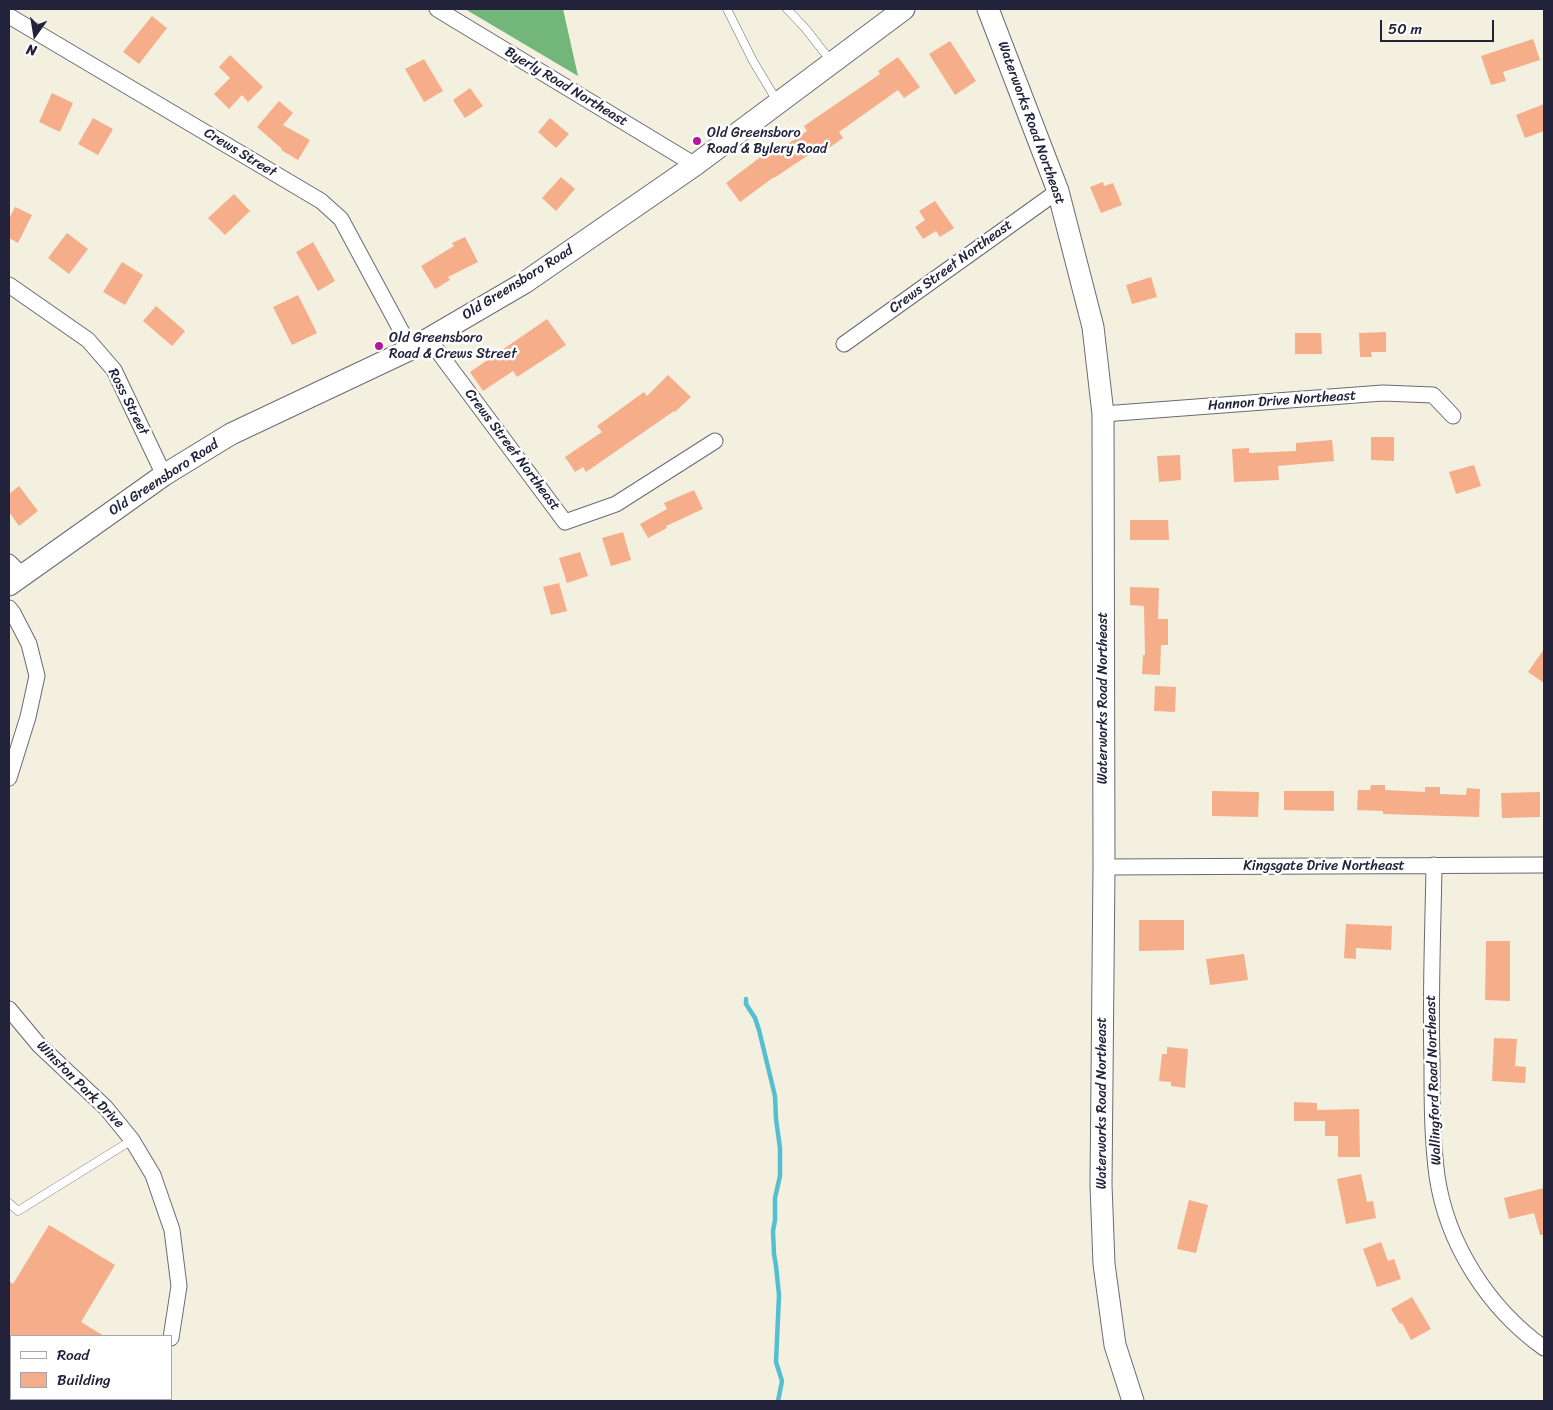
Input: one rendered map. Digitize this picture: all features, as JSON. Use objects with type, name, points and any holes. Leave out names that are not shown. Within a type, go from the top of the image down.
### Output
[{"type":"street","name":"Byerly Road Northeast","points":[[436,9],[695,165]]},
{"type":"street","name":"Old Greensboro Road","points":[[13,574],[164,475],[231,434],[420,343],[524,283],[695,165],[904,9]]},
{"type":"street","name":"Waterworks Road Northeast","points":[[988,9],[1058,190],[1093,328],[1102,414],[1104,867],[1101,1185],[1104,1264],[1115,1345],[1133,1401]]},
{"type":"street","name":"Crews Street","points":[[9,16],[321,201],[341,220],[420,343]]},
{"type":"street","name":"Crews Street Northeast","points":[[844,344],[1058,190]]},
{"type":"street","name":"Ross Street","points":[[9,285],[88,340],[114,370],[164,475]]},
{"type":"street","name":"Crews Street Northeast","points":[[420,343],[565,522],[616,504],[715,441]]},
{"type":"street","name":"Hannon Drive Northeast","points":[[1102,414],[1383,393],[1433,396],[1453,416]]},
{"type":"street","points":[[9,608],[29,644],[37,676],[28,717],[9,778]]},
{"type":"street","name":"Wallingford Road Northeast","points":[[1434,865],[1431,1017],[1433,1121],[1437,1176],[1442,1203],[1465,1259],[1489,1295],[1512,1321],[1544,1348]]},
{"type":"street","name":"Kingsgate Drive Northeast","points":[[1104,867],[1544,865]]},
{"type":"street","name":"Winston Park Drive","points":[[9,1009],[39,1045],[106,1108],[132,1140],[153,1175],[172,1230],[179,1286],[171,1335]]},
{"type":"lane","points":[[727,9],[753,61],[778,103]]},
{"type":"lane","points":[[787,9],[832,62]]},
{"type":"lane","points":[[9,1203],[18,1212],[132,1140]]},
{"type":"green space","points":[[465,9],[563,9],[578,76]]},
{"type":"building","points":[[152,16],[167,28],[139,64],[123,52]]},
{"type":"building","points":[[1533,39],[1540,60],[1503,72],[1506,81],[1491,85],[1481,56]]},
{"type":"building","points":[[950,41],[976,81],[955,95],[929,54]]},
{"type":"building","points":[[230,55],[263,87],[248,102],[242,95],[229,109],[214,94],[230,78],[219,67]]},
{"type":"building","points":[[898,57],[920,87],[904,98],[898,90],[839,132],[843,138],[822,153],[819,148],[740,202],[726,183],[770,150],[773,154],[807,131],[804,126],[880,74],[878,71]]},
{"type":"building","points":[[424,59],[443,91],[424,102],[405,69]]},
{"type":"building","points":[[470,88],[483,106],[465,118],[453,100]]},
{"type":"building","points":[[52,93],[73,103],[60,132],[39,122]]},
{"type":"building","points":[[279,101],[293,113],[283,125],[310,140],[298,160],[281,150],[257,127]]},
{"type":"building","points":[[1544,104],[1544,131],[1525,138],[1516,115]]},
{"type":"building","points":[[93,118],[113,129],[98,155],[78,144]]},
{"type":"building","points":[[550,118],[569,134],[556,148],[538,132]]},
{"type":"building","points":[[561,177],[575,189],[556,211],[542,198]]},
{"type":"building","points":[[1103,182],[1104,186],[1113,183],[1122,205],[1101,213],[1090,187]]},
{"type":"building","points":[[234,194],[250,211],[225,235],[208,218]]},
{"type":"building","points":[[935,201],[954,228],[940,237],[936,231],[923,239],[915,227],[925,220],[919,211]]},
{"type":"building","points":[[15,207],[32,215],[18,243],[9,238],[9,219]]},
{"type":"building","points":[[67,233],[88,249],[69,274],[48,258]]},
{"type":"building","points":[[465,237],[478,262],[448,277],[450,280],[435,289],[421,266],[454,246],[452,243]]},
{"type":"building","points":[[313,242],[335,281],[318,291],[296,252]]},
{"type":"building","points":[[122,262],[143,275],[125,305],[103,292]]},
{"type":"building","points":[[1151,277],[1157,297],[1132,304],[1126,285]]},
{"type":"building","points":[[298,295],[317,333],[292,345],[273,307]]},
{"type":"building","points":[[156,306],[185,331],[172,346],[143,321]]},
{"type":"building","points":[[547,319],[566,345],[517,377],[513,371],[483,391],[470,372]]},
{"type":"building","points":[[1386,332],[1386,352],[1371,352],[1372,357],[1360,357],[1359,333]]},
{"type":"building","points":[[1295,333],[1321,333],[1322,354],[1295,354]]},
{"type":"building","points":[[668,375],[691,397],[675,412],[586,472],[583,467],[575,472],[565,457],[602,432],[597,426],[644,392],[647,396]]},
{"type":"building","points":[[1371,437],[1394,437],[1394,461],[1371,460]]},
{"type":"building","points":[[1332,440],[1334,461],[1278,466],[1279,480],[1234,482],[1232,449],[1249,448],[1249,453],[1296,451],[1296,443]]},
{"type":"building","points":[[1180,455],[1181,480],[1159,482],[1157,456]]},
{"type":"building","points":[[1474,465],[1481,486],[1456,494],[1449,472]]},
{"type":"building","points":[[19,486],[38,511],[19,526],[9,512],[9,494]]},
{"type":"building","points":[[694,490],[703,509],[666,526],[667,528],[648,538],[640,524],[667,509],[664,503]]},
{"type":"building","points":[[1130,520],[1168,520],[1169,540],[1130,540]]},
{"type":"building","points":[[623,532],[631,560],[611,566],[602,538]]},
{"type":"building","points":[[580,552],[588,576],[567,583],[559,558]]},
{"type":"building","points":[[559,583],[567,611],[551,615],[543,587]]},
{"type":"building","points":[[1130,587],[1159,588],[1158,619],[1168,619],[1168,645],[1161,645],[1160,675],[1142,674],[1143,655],[1145,655],[1144,606],[1130,605]]},
{"type":"building","points":[[1544,649],[1544,683],[1528,672]]},
{"type":"building","points":[[1155,686],[1176,687],[1175,712],[1154,711]]},
{"type":"building","points":[[1371,785],[1385,785],[1385,790],[1425,792],[1425,787],[1440,787],[1440,794],[1466,795],[1467,788],[1480,789],[1479,817],[1383,814],[1383,811],[1357,810],[1358,790],[1370,790]]},
{"type":"building","points":[[1212,791],[1259,792],[1258,817],[1212,816]]},
{"type":"building","points":[[1284,791],[1334,791],[1334,811],[1284,810]]},
{"type":"building","points":[[1540,792],[1540,817],[1502,818],[1501,793]]},
{"type":"building","points":[[1139,920],[1184,920],[1184,950],[1139,951]]},
{"type":"building","points":[[1346,924],[1392,926],[1391,950],[1356,948],[1356,959],[1344,958]]},
{"type":"building","points":[[1486,941],[1510,941],[1510,1001],[1485,1000]]},
{"type":"building","points":[[1244,954],[1248,980],[1210,985],[1206,959]]},
{"type":"building","points":[[1494,1038],[1517,1039],[1515,1066],[1526,1067],[1525,1083],[1492,1081]]},
{"type":"building","points":[[1167,1047],[1188,1049],[1185,1088],[1171,1086],[1171,1082],[1159,1081],[1162,1054],[1167,1054]]},
{"type":"building","points":[[1294,1102],[1317,1103],[1317,1110],[1359,1109],[1360,1157],[1338,1157],[1338,1136],[1325,1136],[1325,1121],[1294,1121]]},
{"type":"building","points":[[1361,1174],[1367,1202],[1373,1201],[1376,1218],[1346,1224],[1337,1179]]},
{"type":"building","points":[[1544,1188],[1544,1235],[1540,1235],[1534,1213],[1509,1219],[1504,1198]]},
{"type":"building","points":[[1189,1200],[1208,1205],[1196,1253],[1177,1249]]},
{"type":"building","points":[[49,1225],[115,1265],[81,1322],[102,1335],[9,1336],[9,1281],[13,1284]]},
{"type":"building","points":[[1381,1242],[1388,1261],[1394,1259],[1401,1279],[1377,1287],[1363,1249]]},
{"type":"building","points":[[1412,1297],[1431,1329],[1411,1340],[1402,1323],[1400,1324],[1391,1309]]},
{"type":"waterway","points":[[746,999],[746,1004],[755,1018],[759,1030],[775,1096],[780,1148],[780,1176],[775,1198],[773,1231],[779,1295],[776,1362],[782,1381],[778,1401]]},
{"type":"place","name":"Old Greensboro Road & Bylery Road","points":[[697,141]]},
{"type":"place","name":"Old Greensboro Road & Crews Street","points":[[379,346]]}]
